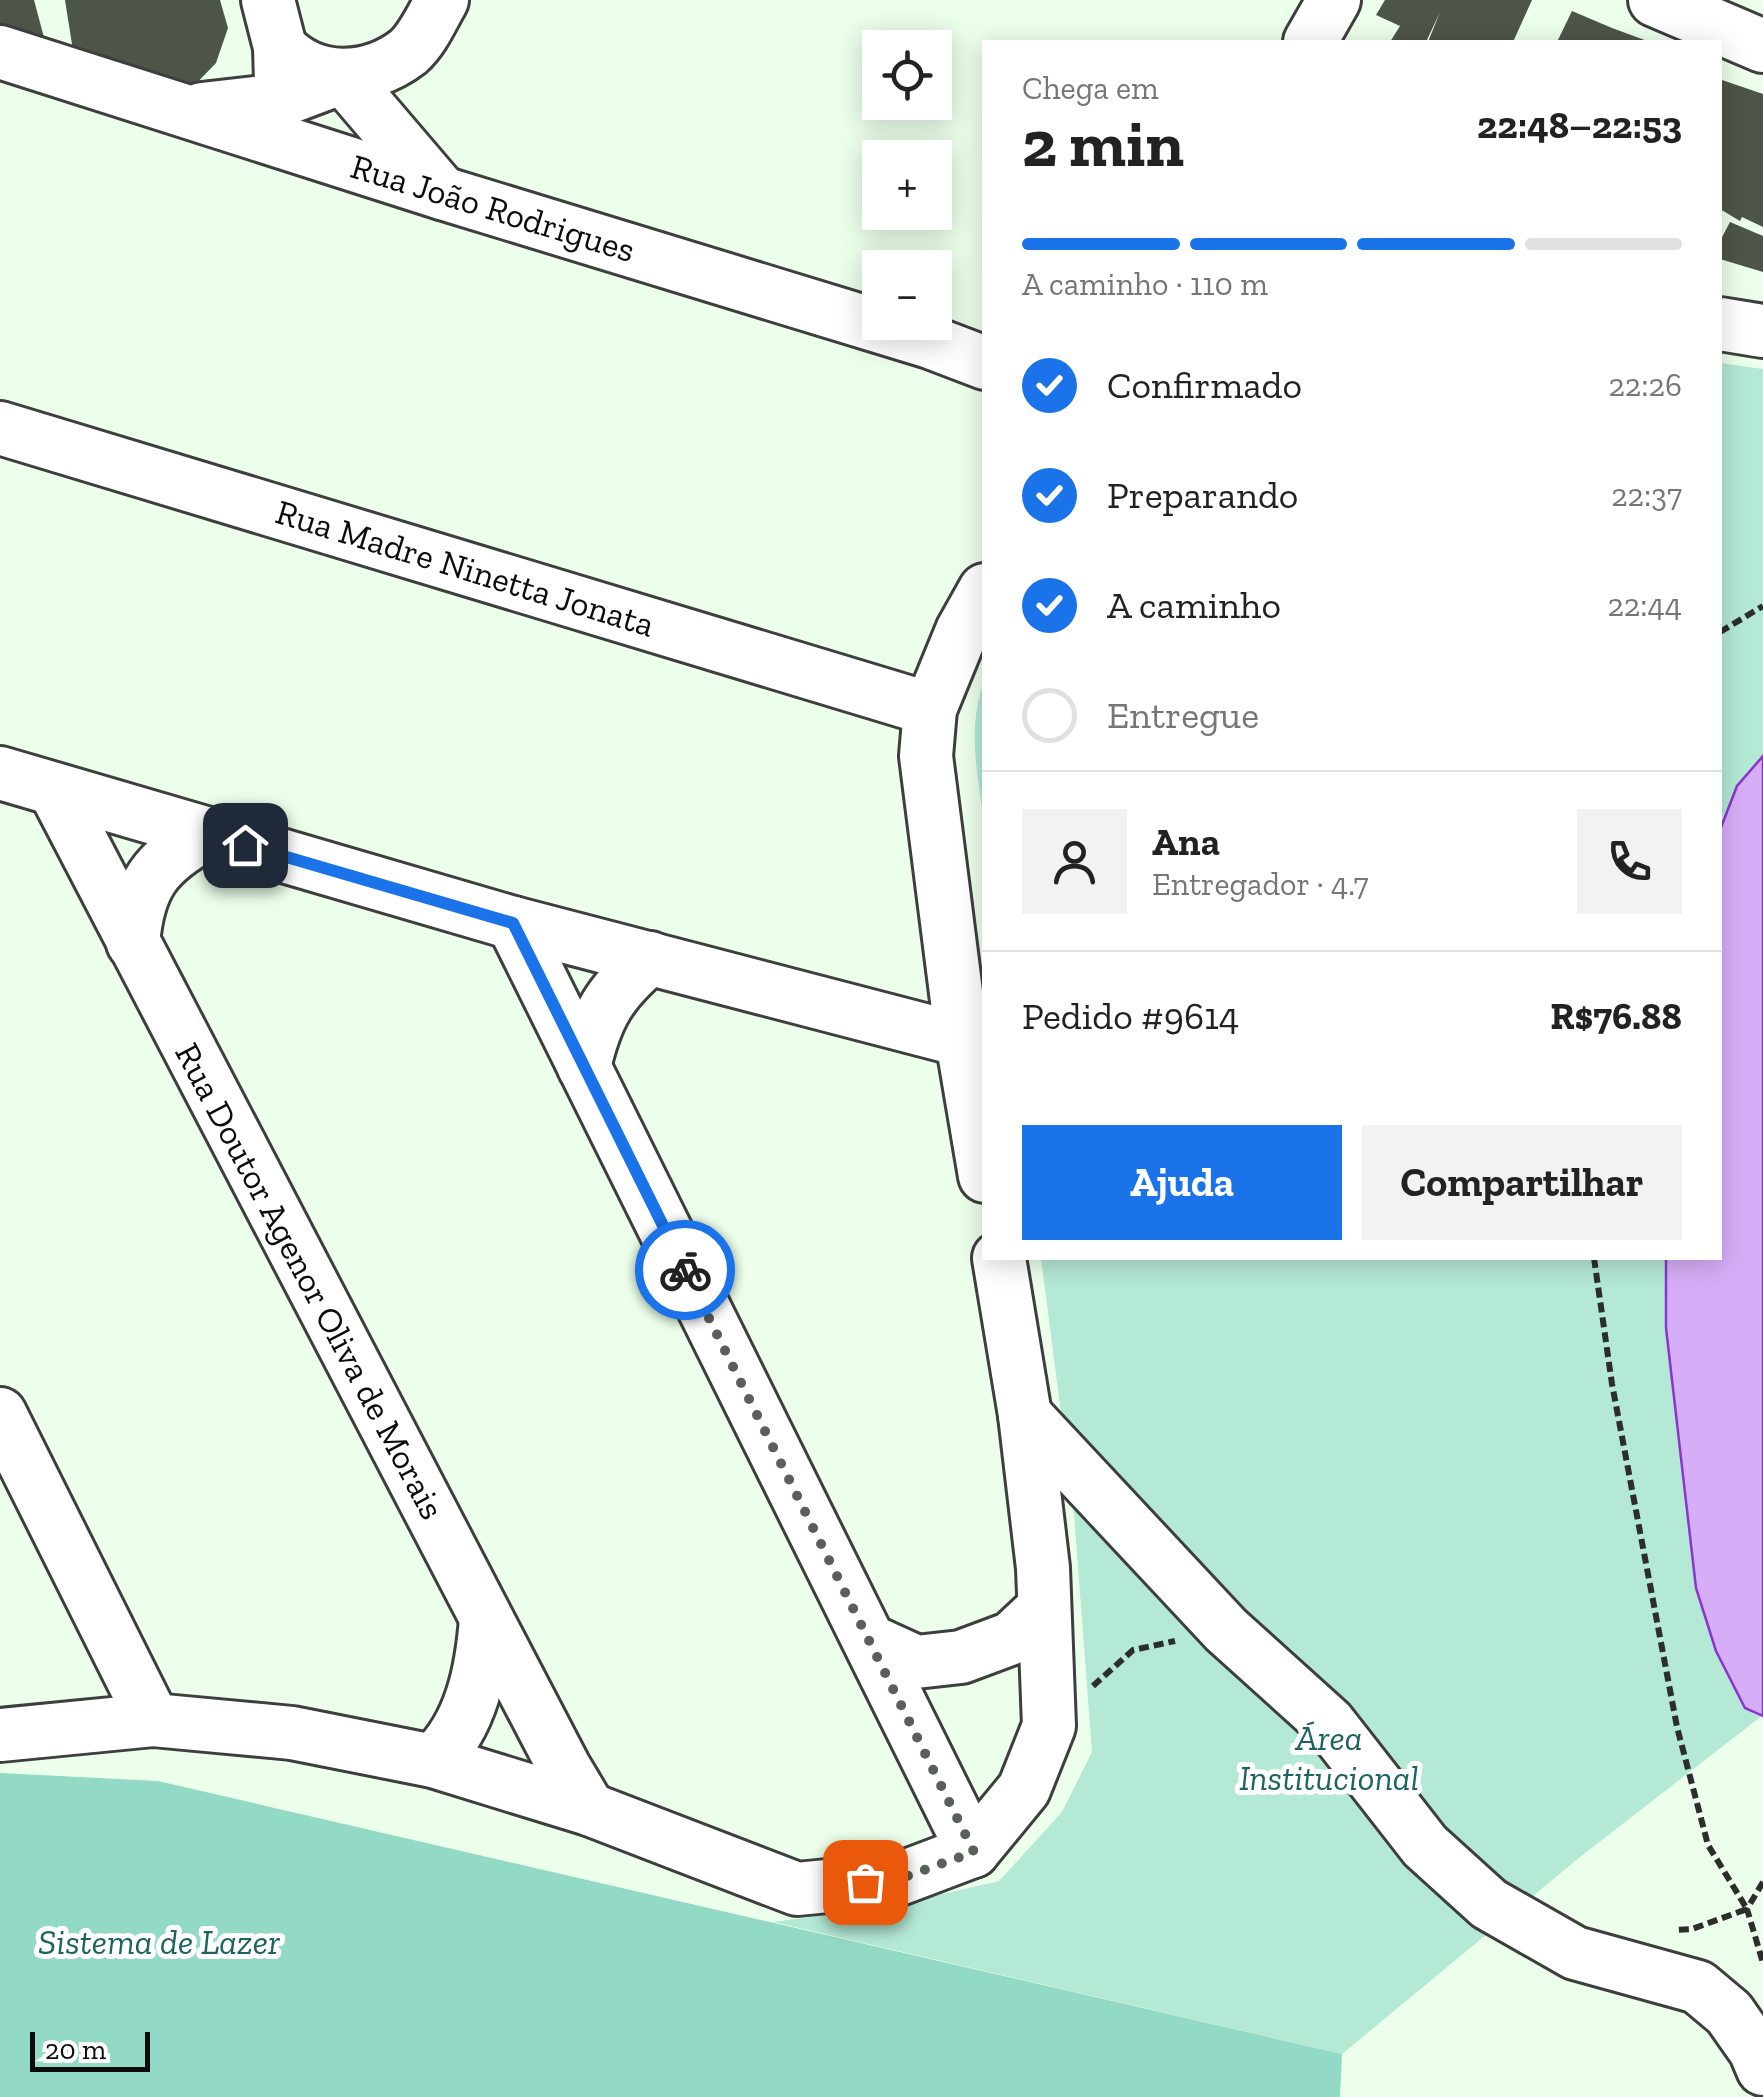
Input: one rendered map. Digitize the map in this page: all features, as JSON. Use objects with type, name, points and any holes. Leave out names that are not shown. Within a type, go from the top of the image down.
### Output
[{"type":"street","points":[[1311,40],[1334,0]]},
{"type":"street","points":[[1655,0],[1763,46]]},
{"type":"street","points":[[278,119],[343,77],[409,51],[432,19]]},
{"type":"street","points":[[407,152],[432,19]]},
{"type":"street","points":[[274,24],[304,68],[343,77],[442,193]]},
{"type":"street","points":[[207,109],[274,24]]},
{"type":"street","points":[[274,24],[278,119]]},
{"type":"street","name":"Rua João Rodrigues","points":[[0,52],[207,109],[278,119],[442,193],[930,342],[982,362]]},
{"type":"street","points":[[1722,324],[1763,331]]},
{"type":"street","name":"Rua Madre Ninetta Jonata","points":[[0,428],[930,709]]},
{"type":"street","points":[[982,595],[962,631],[930,709],[926,756],[962,1040],[982,1158]]},
{"type":"street","points":[[0,773],[513,923],[962,1040]]},
{"type":"street","name":"Rua Doutor Agenor Oliva de Morais","points":[[55,791],[486,1619],[589,1808]]},
{"type":"street","points":[[133,943],[136,909],[151,876],[177,850],[206,834]]},
{"type":"street","points":[[513,923],[974,1852]]},
{"type":"street","points":[[584,1067],[602,1013],[620,984],[650,958]]},
{"type":"street","points":[[0,1735],[153,1720],[292,1733],[433,1761],[589,1808],[798,1888],[899,1879],[974,1852],[1024,1789],[1049,1726],[1043,1568],[1025,1415],[999,1260]]},
{"type":"street","points":[[0,1414],[153,1720]]},
{"type":"street","points":[[1025,1415],[1226,1630],[1330,1723],[1424,1846],[1489,1904],[1575,1953],[1698,1987],[1728,2013],[1755,2050],[1763,2069]]},
{"type":"street","points":[[870,1641],[916,1662],[961,1657],[1012,1638],[1044,1608]]},
{"type":"street","points":[[433,1761],[445,1750],[468,1710],[482,1663],[486,1619]]},
{"type":"path","points":[[1722,631],[1763,606]]},
{"type":"path","points":[[1594,1260],[1612,1384],[1677,1727],[1708,1845],[1747,1909],[1763,1963]]},
{"type":"path","points":[[1049,1726],[1133,1650],[1226,1630]]},
{"type":"path","points":[[1747,1909],[1763,1882]]},
{"type":"green space","name":"Área Institucional","points":[[1722,363],[1763,369],[1763,1715],[1580,1857],[1342,2054],[773,1922],[891,1906],[999,1881],[1062,1812],[1092,1752],[1074,1514],[1041,1260],[1722,1260]]},
{"type":"green space","points":[[982,688],[982,807],[975,734]]},
{"type":"green space","name":"Sistema de Lazer","points":[[0,1773],[158,1781],[1342,2054],[1340,2097],[0,2097]]},
{"type":"shaded area","points":[[1763,756],[1763,1716],[1745,1708],[1716,1651],[1696,1588],[1666,1328],[1666,1260],[1722,1260],[1722,825],[1737,786]]},
{"type":"building","points":[[0,0],[34,0],[46,45],[0,36]]},
{"type":"building","points":[[65,0],[220,0],[228,28],[216,63],[187,93],[74,57]]},
{"type":"building","points":[[1385,0],[1532,0],[1514,40],[1429,40],[1440,12],[1427,40],[1391,40],[1400,26],[1376,15]]},
{"type":"building","points":[[1572,11],[1645,40],[1558,40]]},
{"type":"building","points":[[1722,80],[1763,94],[1763,227],[1742,217],[1740,221],[1722,210]]},
{"type":"building","points":[[1730,222],[1763,236],[1763,272],[1722,260],[1722,237]]},
{"type":"way so far","points":[[685,1270],[974,1852],[899,1879],[865,1882]]},
{"type":"route","points":[[245,845],[513,923],[685,1270]]}]
